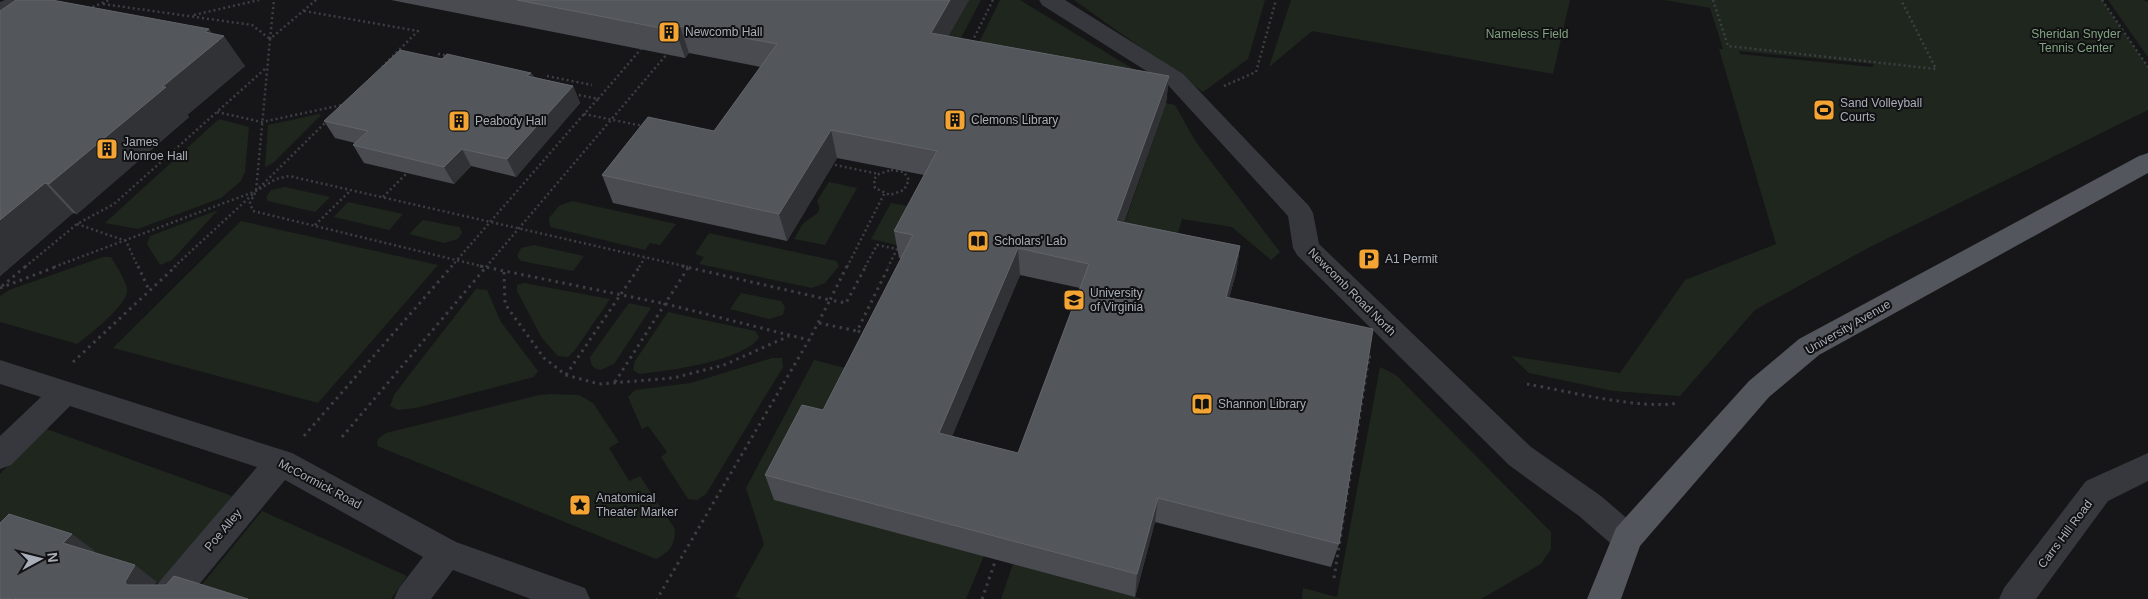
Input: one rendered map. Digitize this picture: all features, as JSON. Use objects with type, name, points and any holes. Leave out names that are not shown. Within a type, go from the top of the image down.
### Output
[{"type":"main road","name":"University Avenue","points":[[1604,599],[1627,538],[1759,388],[1809,347],[2148,162]]},
{"type":"street","points":[[0,10],[24,0]]},
{"type":"street","name":"Newcomb Road North","points":[[1050,0],[1175,80],[1300,213],[1306,248],[1520,456],[1590,506],[1627,538]]},
{"type":"street","name":"McCormick Road","points":[[0,372],[281,462],[446,553],[573,599]]},
{"type":"street","points":[[0,456],[65,392]]},
{"type":"street","name":"Poe Alley","points":[[166,599],[281,462]]},
{"type":"street","name":"Carrs Hill Road","points":[[2016,599],[2097,491],[2148,466]]},
{"type":"street","points":[[412,599],[446,553]]},
{"type":"path","points":[[84,10],[103,4],[108,0]]},
{"type":"path","points":[[191,16],[259,0]]},
{"type":"path","points":[[274,0],[256,191],[250,203],[253,211],[504,272],[666,304],[809,340]]},
{"type":"path","points":[[270,39],[316,0]]},
{"type":"path","points":[[968,49],[992,0]]},
{"type":"path","points":[[1225,85],[1256,72],[1276,0]]},
{"type":"path","points":[[1714,0],[1728,46],[1936,69],[1901,0]]},
{"type":"path","points":[[2102,0],[2148,67]]},
{"type":"path","points":[[103,4],[252,25],[270,39]]},
{"type":"path","points":[[303,11],[418,31],[380,69]]},
{"type":"path","points":[[281,462],[641,49]]},
{"type":"path","points":[[438,54],[454,57]]},
{"type":"path","points":[[342,437],[667,54]]},
{"type":"path","points":[[392,57],[400,59]]},
{"type":"path","points":[[0,287],[77,224],[114,204],[267,68]]},
{"type":"path","points":[[547,76],[592,85]]},
{"type":"path","points":[[570,93],[598,99]]},
{"type":"path","points":[[336,112],[349,99]]},
{"type":"path","points":[[218,112],[262,122],[343,105]]},
{"type":"path","points":[[584,114],[650,128]]},
{"type":"path","points":[[76,359],[256,191],[329,118]]},
{"type":"path","points":[[825,163],[878,174]]},
{"type":"path","points":[[898,170],[904,172],[909,180],[904,190],[891,195],[884,194],[875,188],[874,178],[884,171],[898,170]]},
{"type":"path","points":[[382,198],[407,173]]},
{"type":"path","points":[[0,287],[256,191],[276,179],[288,176],[846,303],[877,245],[897,249],[857,331]]},
{"type":"path","points":[[315,226],[350,190]]},
{"type":"path","points":[[657,599],[819,323],[884,194]]},
{"type":"path","points":[[77,224],[126,240],[148,290]]},
{"type":"path","points":[[566,375],[646,258]]},
{"type":"path","points":[[615,382],[688,268]]},
{"type":"path","points":[[504,272],[505,304],[544,358],[566,375],[599,384],[673,378],[724,365],[790,336]]},
{"type":"path","points":[[819,323],[872,334]]},
{"type":"path","points":[[1334,578],[1369,357],[1375,358]]},
{"type":"path","points":[[1527,384],[1622,400],[1668,405],[1678,403]]},
{"type":"path","points":[[982,599],[996,559]]},
{"type":"green space","points":[[969,0],[981,0],[951,57],[937,55]]},
{"type":"green space","points":[[1000,0],[1020,0],[1153,81],[970,61]]},
{"type":"green space","points":[[1074,0],[1265,0],[1248,59],[1203,92]]},
{"type":"green space","name":"Nameless Field","points":[[1291,0],[1570,0],[1553,74],[1312,31],[1269,67]]},
{"type":"green space","name":"Sheridan Snyder Tennis Center","points":[[1664,0],[2102,0],[2148,67],[2148,110],[1868,248],[1755,310],[1680,396],[1613,391],[1529,373],[1511,356],[1620,373],[1685,280],[1776,244],[1719,49],[1723,49],[1710,8]],"holes":[[[1739,51],[1874,64],[1872,67],[1740,54]]]},
{"type":"green space","points":[[2108,0],[2143,0],[2148,2],[2148,57]]},
{"type":"green space","points":[[1166,103],[1175,105],[1196,142],[1280,252],[1271,260],[1232,227],[1182,219],[1171,259],[1116,248]]},
{"type":"green space","points":[[321,115],[273,163],[265,167],[268,125]]},
{"type":"green space","points":[[219,119],[249,127],[245,172],[241,181],[221,198],[138,229],[105,223]]},
{"type":"green space","points":[[829,182],[857,188],[825,245],[794,239],[803,224],[818,212],[819,206],[817,201]]},
{"type":"green space","points":[[285,187],[330,197],[315,212],[268,201],[266,197],[271,190]]},
{"type":"green space","points":[[916,189],[931,191],[905,247],[871,239],[891,203],[907,206]]},
{"type":"green space","points":[[572,201],[676,224],[660,245],[650,243],[645,250],[550,227],[549,218],[559,206]]},
{"type":"green space","points":[[348,202],[403,214],[389,230],[334,217]]},
{"type":"green space","points":[[218,210],[172,260],[160,265],[147,244],[150,236]]},
{"type":"green space","points":[[423,220],[459,227],[462,232],[458,239],[444,243],[409,234]]},
{"type":"green space","points":[[241,221],[438,265],[318,403],[113,348]]},
{"type":"green space","points":[[709,233],[836,261],[839,266],[825,283],[812,288],[699,264],[704,257],[695,254]]},
{"type":"green space","points":[[534,245],[584,256],[573,271],[521,261],[517,256],[521,248]]},
{"type":"green space","points":[[103,257],[111,257],[118,268],[126,285],[126,296],[107,319],[77,344],[0,322],[0,296],[9,290]]},
{"type":"green space","points":[[524,283],[610,299],[575,350],[568,357],[558,356],[542,338],[517,291],[517,285]]},
{"type":"green space","points":[[476,289],[487,290],[501,322],[538,371],[534,377],[416,408],[398,410],[390,406],[394,395]]},
{"type":"green space","points":[[741,293],[781,301],[785,307],[783,315],[769,319],[730,309]]},
{"type":"green space","points":[[629,303],[651,308],[614,364],[600,370],[595,368],[591,364],[590,357]]},
{"type":"green space","points":[[668,312],[755,331],[759,337],[751,345],[722,358],[685,367],[639,374],[633,370],[635,361]]},
{"type":"green space","points":[[772,358],[782,358],[783,367],[706,494],[697,500],[688,499],[661,457],[667,452],[648,426],[642,429],[628,397],[635,390],[691,383]]},
{"type":"green space","points":[[814,360],[861,372],[984,556],[966,599],[742,599],[735,597],[764,544],[746,488]]},
{"type":"green space","points":[[1380,367],[1396,375],[1551,532],[1551,549],[1541,564],[1481,599],[1302,599],[1303,588],[1337,597]]},
{"type":"green space","points":[[539,395],[579,395],[593,403],[619,442],[609,448],[629,481],[640,476],[675,529],[673,544],[665,554],[656,559],[377,446],[378,439],[386,433]]},
{"type":"green space","points":[[44,428],[232,496],[162,584],[87,560],[94,551],[0,533],[0,474]]},
{"type":"green space","points":[[262,511],[407,576],[391,599],[216,599],[195,593]]},
{"type":"green space","points":[[1013,564],[1135,597],[1144,599],[1001,599]]},
{"type":"building","points":[[16,0],[52,0],[209,29],[205,32],[224,36],[49,184],[45,183],[0,220],[0,11]]},
{"type":"building","points":[[517,0],[950,0],[931,33],[1169,76],[1116,221],[1240,246],[1226,297],[1373,329],[1339,544],[1158,498],[1137,574],[765,475],[802,405],[823,410],[913,235],[894,231],[937,151],[831,130],[779,214],[602,175],[648,117],[714,131],[777,44],[680,26],[676,31]],"holes":[[[1018,248],[1089,264],[1018,453],[939,433]]]},
{"type":"building","name":"Peabody Hall","points":[[400,50],[442,59],[447,54],[531,73],[527,76],[573,86],[507,159],[462,149],[444,167],[353,145],[368,131],[324,121]]},
{"type":"building","points":[[9,514],[72,534],[63,543],[135,565],[125,582],[127,585],[166,585],[174,576],[248,599],[0,599],[0,523]]},
{"type":"place","name":"Newcomb Hall","points":[[669,32]]},
{"type":"place","name":"Sand Volleyball Courts","points":[[1824,110]]},
{"type":"place","name":"Clemons Library","points":[[955,120]]},
{"type":"place","name":"Peabody Hall","points":[[459,121]]},
{"type":"place","name":"James Monroe Hall","points":[[107,149]]},
{"type":"place","name":"Scholars' Lab","points":[[978,241]]},
{"type":"place","name":"A1 Permit","points":[[1369,259]]},
{"type":"place","name":"University of Virginia","points":[[1074,300]]},
{"type":"place","name":"Shannon Library","points":[[1202,404]]},
{"type":"place","name":"Anatomical Theater Marker","points":[[580,505]]}]
